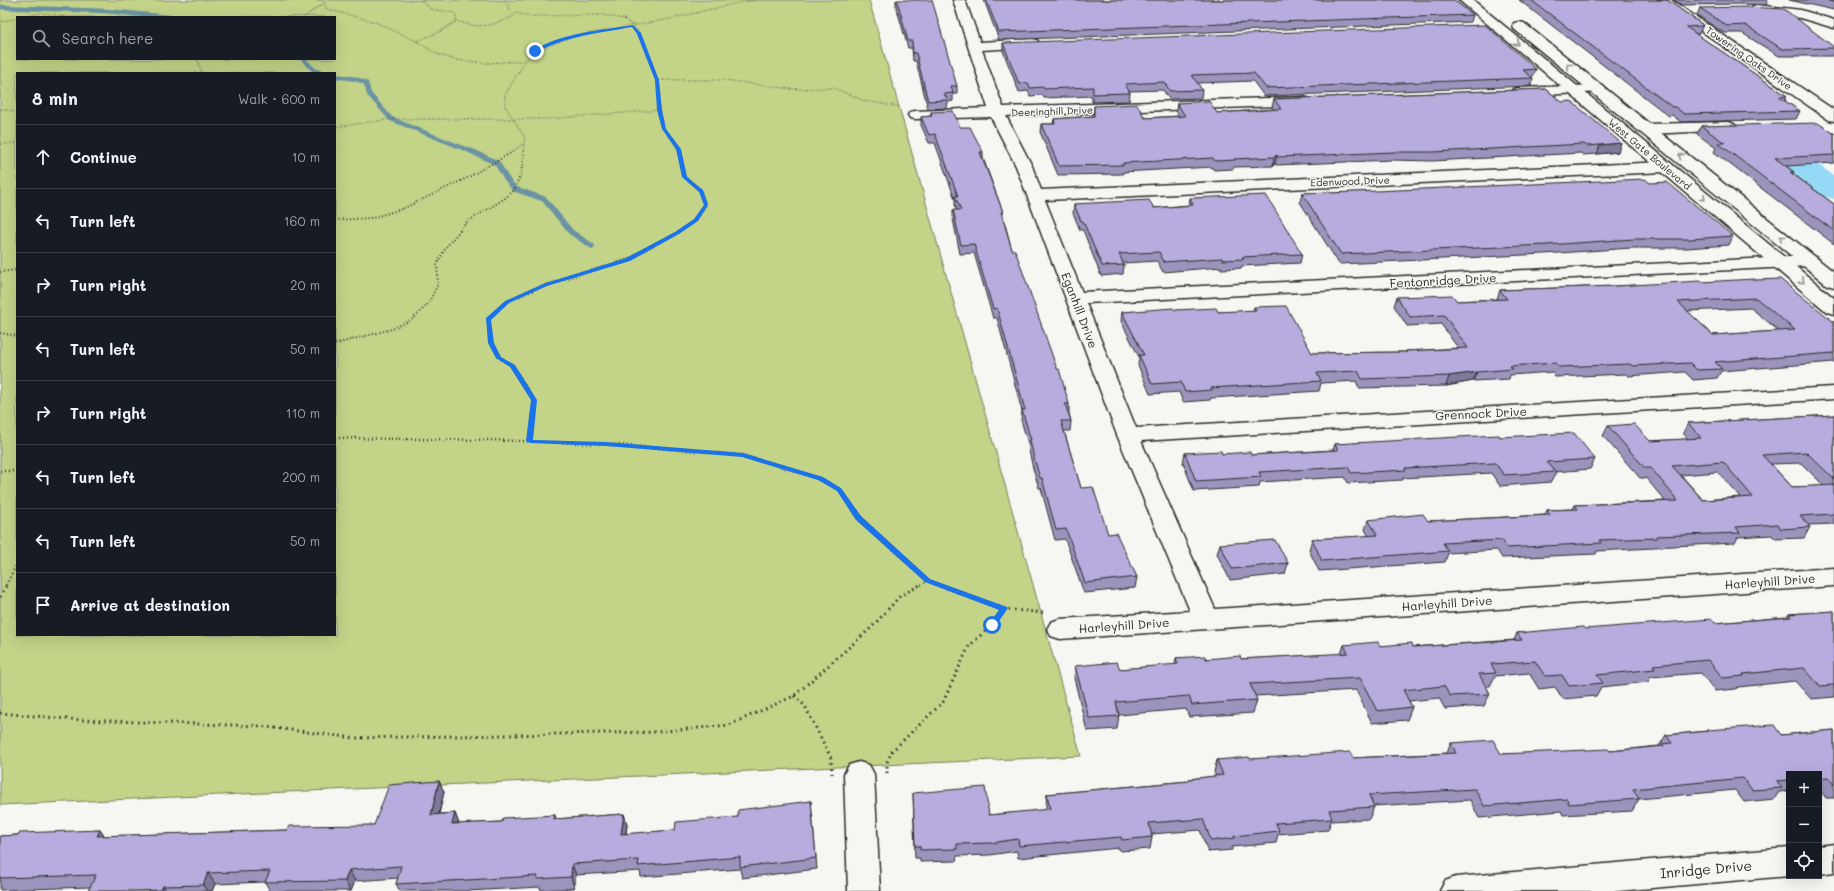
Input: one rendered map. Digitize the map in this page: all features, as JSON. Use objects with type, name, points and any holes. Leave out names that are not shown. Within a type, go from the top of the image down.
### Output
[{"type":"street","name":"Eganhill Drive","points":[[959,0],[997,113],[1024,166],[1128,435],[1206,620]]},
{"type":"street","name":"West Gate Boulevard","points":[[1465,0],[1834,308]]},
{"type":"street","name":"West Gate Boulevard","points":[[1487,0],[1834,280]]},
{"type":"street","name":"Towering Oaks Drive","points":[[1663,0],[1834,117]]},
{"type":"street","points":[[1747,8],[1781,10],[1801,14],[1834,24]]},
{"type":"street","points":[[1680,11],[1700,10]]},
{"type":"street","points":[[1478,27],[1497,27]]},
{"type":"street","points":[[974,46],[1043,43]]},
{"type":"street","points":[[1504,92],[1598,89]]},
{"type":"street","name":"Deeringhill Drive","points":[[915,115],[1313,100]]},
{"type":"street","points":[[1648,129],[1743,127]]},
{"type":"street","name":"Edenwood Drive","points":[[1035,194],[1666,167]]},
{"type":"street","name":"Fentonridge Drive","points":[[1075,298],[1810,261]]},
{"type":"street","name":"Grennock Drive","points":[[1128,435],[1834,393]]},
{"type":"street","name":"Harleyhill Drive","points":[[1054,621],[1206,620],[1834,576]]},
{"type":"street","points":[[859,777],[864,891]]},
{"type":"street","points":[[1822,860],[1834,858]]},
{"type":"street","name":"Inridge Drive","points":[[1456,891],[1786,862]]},
{"type":"path","points":[[305,16],[326,0]]},
{"type":"path","points":[[421,0],[431,9],[455,13],[457,21]]},
{"type":"path","points":[[505,0],[511,12],[517,14],[530,16],[603,15],[624,19],[633,26],[639,33],[657,80],[659,110],[664,129],[679,149],[685,177],[702,191],[706,205],[696,220],[677,233],[628,260],[545,285],[507,302],[488,319],[491,343],[499,358],[512,366],[534,400],[530,441]]},
{"type":"path","points":[[336,344],[392,329],[413,319],[428,304],[438,284],[437,264],[446,246],[467,222],[504,199],[514,190],[521,174],[525,138],[505,106],[505,95],[525,61],[535,51],[574,36],[633,26],[758,0]]},
{"type":"path","points":[[324,3],[328,9],[376,22],[416,41],[437,54],[471,63],[525,61]]},
{"type":"path","points":[[26,16],[42,13],[60,16]]},
{"type":"path","points":[[457,21],[470,27],[481,27],[506,21],[517,14]]},
{"type":"path","points":[[0,22],[16,18]]},
{"type":"path","points":[[416,41],[439,32],[457,21]]},
{"type":"path","points":[[198,60],[202,72]]},
{"type":"path","points":[[657,80],[706,79],[792,89],[834,88],[865,101],[901,107]]},
{"type":"path","points":[[0,109],[13,111],[16,113]]},
{"type":"path","points":[[336,127],[391,119],[547,119],[659,110]]},
{"type":"path","points":[[0,144],[16,143]]},
{"type":"path","points":[[336,220],[372,218],[413,204],[474,176],[501,161],[524,143]]},
{"type":"path","points":[[0,272],[16,270]]},
{"type":"path","points":[[0,333],[16,336]]},
{"type":"path","points":[[336,438],[530,441],[606,444],[743,455],[820,479],[839,489],[858,518],[928,580],[1004,608],[1054,621]]},
{"type":"path","points":[[0,471],[16,471]]},
{"type":"path","points":[[0,596],[16,566]]},
{"type":"path","points":[[0,713],[80,720],[259,726],[355,738],[656,732],[729,725],[794,696],[872,627],[900,596],[928,580]]},
{"type":"path","points":[[794,696],[805,706],[830,758],[859,777],[887,762],[892,751],[943,702],[969,646],[992,625],[1004,608]]},
{"type":"green space","points":[[0,0],[869,0],[1081,756],[0,805]]},
{"type":"building","points":[[897,0],[932,0],[957,86],[951,86],[953,93],[944,94],[948,100],[928,101],[916,53],[913,53],[912,41],[908,41]]},
{"type":"building","points":[[986,0],[1454,0],[1473,15],[999,32]]},
{"type":"building","points":[[1531,0],[1667,0],[1703,25],[1686,27],[1787,96],[1779,97],[1800,111],[1684,114],[1675,107],[1672,107]]},
{"type":"building","points":[[1747,7],[1784,9],[1834,48],[1782,49],[1745,25],[1727,26],[1700,8]]},
{"type":"building","points":[[1485,25],[1536,69],[1523,70],[1533,78],[1266,88],[1254,73],[1192,75],[1202,90],[1170,91],[1164,82],[1125,84],[1130,93],[1093,94],[1093,87],[1044,89],[1043,87],[1030,88],[1028,83],[1019,84],[1003,43]]},
{"type":"building","points":[[1546,89],[1562,102],[1571,101],[1621,143],[1587,146],[1584,144],[1434,152],[1394,152],[1278,157],[1277,155],[1274,157],[1234,159],[1235,160],[1215,161],[1213,158],[1123,163],[1124,165],[1059,166],[1041,124],[1055,124],[1054,119],[1094,116],[1094,106],[1137,104],[1145,118],[1185,116],[1177,103],[1209,101],[1217,113],[1281,109],[1274,99]]},
{"type":"building","points":[[953,111],[960,127],[970,127],[983,152],[980,152],[1003,212],[1001,212],[1012,250],[1015,250],[1057,369],[1059,369],[1069,404],[1065,404],[1071,421],[1061,421],[1081,488],[1093,487],[1108,534],[1116,533],[1137,577],[1085,583],[1066,529],[1056,530],[1042,478],[1040,478],[1034,458],[1031,440],[1022,410],[1025,410],[997,308],[993,309],[974,244],[961,245],[953,210],[961,210],[955,196],[958,196],[935,134],[929,135],[921,117],[932,116],[931,112]]},
{"type":"building","points":[[1818,123],[1834,133],[1834,155],[1775,158],[1794,172],[1790,172],[1834,204],[1834,231],[1718,143],[1725,143],[1701,126]]},
{"type":"building","points":[[1645,179],[1650,183],[1667,182],[1733,236],[1691,239],[1634,239],[1547,245],[1341,254],[1302,193],[1331,193]]},
{"type":"building","points":[[1266,195],[1302,254],[1242,257],[1244,259],[1223,260],[1222,258],[1164,262],[1159,252],[1119,254],[1124,265],[1102,266],[1083,221],[1081,221],[1074,204],[1149,200],[1154,208],[1193,205],[1190,198]]},
{"type":"building","points":[[1780,279],[1834,322],[1834,353],[1715,362],[1722,369],[1697,370],[1690,363],[1632,366],[1630,364],[1559,367],[1555,363],[1510,366],[1513,369],[1449,376],[1362,379],[1358,371],[1317,373],[1321,381],[1211,388],[1212,390],[1185,392],[1181,382],[1152,384],[1139,355],[1144,355],[1122,312],[1173,308],[1175,310],[1216,308],[1218,312],[1256,310],[1254,307],[1286,306],[1312,353],[1407,352],[1406,351],[1468,348],[1444,315],[1410,317],[1397,297],[1452,295],[1457,301],[1507,299],[1500,290]],"holes":[[[1756,298],[1795,330],[1713,335],[1678,302]]]},
{"type":"building","points":[[1834,415],[1834,479],[1806,452],[1762,455],[1792,487],[1834,485],[1834,514],[1800,516],[1810,527],[1781,529],[1778,524],[1736,527],[1740,533],[1656,536],[1657,538],[1599,540],[1601,543],[1507,548],[1502,540],[1443,543],[1448,551],[1322,561],[1312,539],[1378,535],[1368,520],[1423,514],[1428,521],[1550,515],[1547,510],[1578,509],[1575,505],[1678,501],[1651,468],[1645,468],[1608,426],[1634,424],[1650,441],[1701,438],[1688,423]],"holes":[[[1723,462],[1753,497],[1703,500],[1672,466]]]},
{"type":"building","points":[[1574,433],[1595,459],[1547,462],[1556,472],[1504,475],[1495,463],[1405,468],[1406,470],[1351,473],[1348,467],[1259,472],[1261,477],[1196,481],[1185,453],[1221,451],[1222,454],[1250,452],[1251,455],[1338,450],[1335,444],[1499,435],[1500,437]]},
{"type":"building","points":[[1275,540],[1288,563],[1232,569],[1220,544]]},
{"type":"building","points":[[1834,611],[1834,685],[1820,686],[1804,668],[1743,674],[1744,676],[1723,678],[1708,660],[1653,665],[1655,669],[1597,675],[1603,683],[1569,686],[1562,675],[1545,676],[1535,661],[1491,664],[1496,673],[1479,674],[1490,694],[1450,696],[1444,686],[1403,690],[1412,707],[1377,711],[1360,678],[1250,684],[1257,700],[1192,705],[1189,696],[1116,702],[1119,716],[1089,718],[1075,666],[1117,662],[1120,669],[1178,664],[1176,658],[1205,656],[1206,659],[1240,656],[1241,659],[1348,653],[1344,645],[1378,642],[1380,646],[1412,643],[1413,647],[1522,640],[1517,633],[1583,627],[1585,629],[1712,619],[1715,623],[1791,617],[1789,614]]},
{"type":"building","points":[[1774,725],[1781,735],[1834,730],[1834,785],[1828,777],[1822,778],[1822,771],[1786,771],[1786,780],[1777,781],[1782,788],[1752,790],[1743,778],[1633,789],[1639,799],[1569,804],[1567,799],[1484,806],[1475,789],[1369,795],[1374,807],[1329,810],[1332,819],[1276,823],[1279,831],[1234,836],[1235,838],[1211,841],[1203,819],[1149,823],[1152,837],[1122,840],[1121,837],[1019,846],[1018,839],[991,843],[957,844],[957,849],[920,850],[920,846],[915,846],[913,793],[985,787],[989,815],[1050,809],[1047,794],[1189,781],[1189,779],[1223,775],[1217,760],[1350,752],[1353,758],[1456,753],[1451,743],[1493,740],[1501,754],[1608,749],[1610,751],[1664,746],[1662,744],[1672,743],[1666,735],[1709,731],[1708,730]]},
{"type":"building","points":[[439,781],[431,815],[455,813],[452,824],[502,822],[503,818],[555,815],[554,819],[624,814],[621,834],[675,830],[676,822],[738,817],[738,810],[811,801],[816,858],[740,867],[740,857],[638,866],[639,860],[572,864],[571,877],[537,879],[538,876],[396,884],[401,866],[349,870],[345,881],[265,882],[270,871],[208,873],[203,885],[163,886],[161,890],[139,891],[88,891],[96,875],[0,878],[0,836],[18,835],[19,833],[100,830],[97,836],[287,830],[289,826],[374,825],[389,785]]},
{"type":"waterway","points":[[0,7],[106,11],[158,16]]},
{"type":"waterway","points":[[304,60],[314,70],[319,72]]},
{"type":"waterway","points":[[336,76],[356,79],[366,83],[369,94],[391,119],[473,152]]},
{"type":"waterway","points":[[1759,135],[1834,190]]},
{"type":"waterway","points":[[471,151],[497,163],[507,180],[515,189],[544,199],[571,232],[592,246]]},
{"type":"route","points":[[535,51],[574,36],[633,26],[639,33],[657,80],[659,110],[664,129],[679,149],[685,177],[702,191],[706,205],[696,220],[677,233],[628,260],[545,285],[507,302],[488,319],[491,343],[499,358],[512,366],[534,400],[530,441],[606,444],[743,455],[820,479],[839,489],[858,518],[928,580],[1004,608],[992,625]]}]
